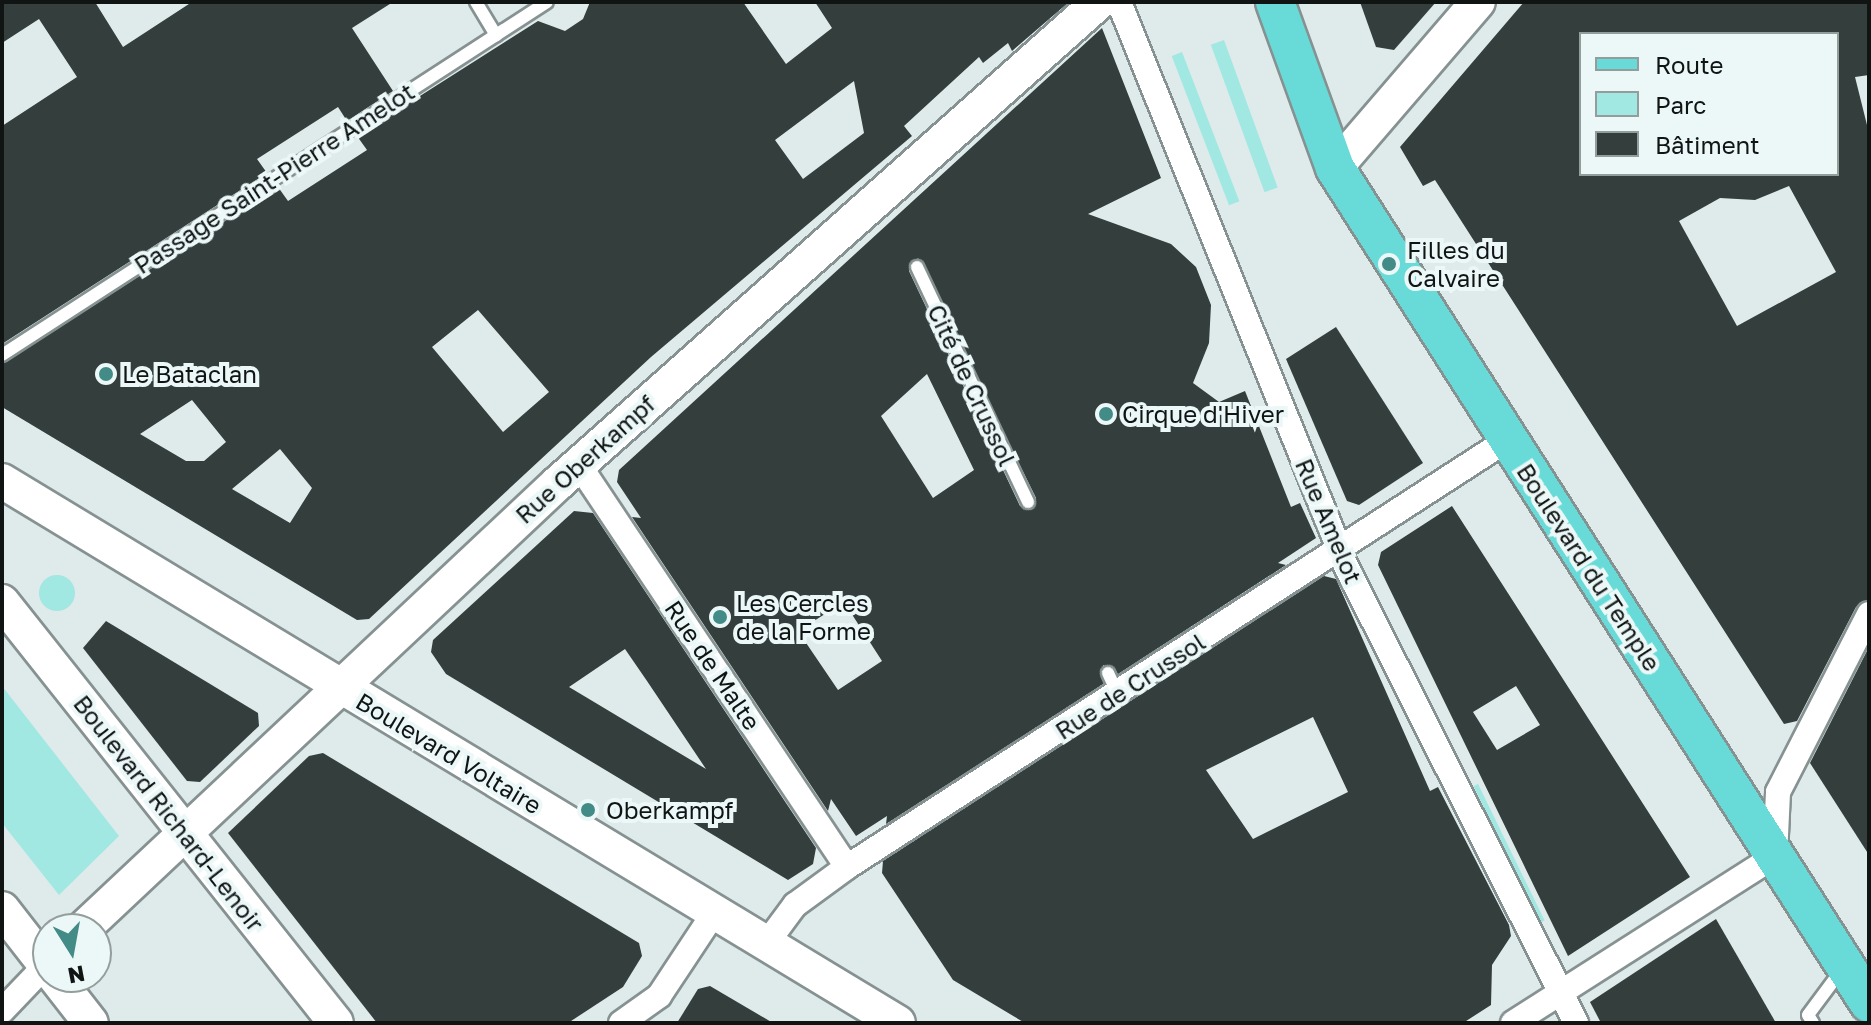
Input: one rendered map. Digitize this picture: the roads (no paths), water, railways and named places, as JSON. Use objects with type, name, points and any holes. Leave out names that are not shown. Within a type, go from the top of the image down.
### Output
[{"type":"main road","name":"Boulevard du Temple","points":[[1275,2],[1335,168],[1869,1003]]},
{"type":"street","name":"Rue Oberkampf","points":[[100,913],[579,465],[1099,2]]},
{"type":"street","name":"Rue Amelot","points":[[1119,2],[1248,332],[1343,547],[1346,566],[1576,1023]]},
{"type":"street","points":[[1335,168],[1478,2]]},
{"type":"street","name":"Rue de Crussol","points":[[766,944],[795,905],[1113,684],[1343,547],[1507,440]]},
{"type":"street","name":"Rue de Malte","points":[[579,465],[847,867]]},
{"type":"street","name":"Boulevard Voltaire","points":[[2,481],[898,1023]]},
{"type":"street","name":"Boulevard Richard-Lenoir","points":[[2,602],[336,1023]]},
{"type":"street","points":[[1513,1023],[1775,856],[1778,792],[1869,614]]},
{"type":"street","points":[[2,909],[32,947]]},
{"type":"street","points":[[621,1023],[649,1016],[714,913]]},
{"type":"street","points":[[2,1011],[32,984]]},
{"type":"street","points":[[68,993],[91,1023]]},
{"type":"lane","points":[[476,2],[496,35]]},
{"type":"lane","name":"Passage Saint-Pierre Amelot","points":[[2,355],[547,2]]},
{"type":"lane","name":"Cité de Crussol","points":[[917,267],[1028,502]]},
{"type":"lane","points":[[1813,1023],[1808,1015],[1845,966]]},
{"type":"place","name":"Filles du Calvaire","points":[[1389,264]]},
{"type":"place","name":"Le Bataclan","points":[[106,374]]},
{"type":"place","name":"Cirque d'Hiver","points":[[1106,414]]},
{"type":"place","name":"Les Cercles de la Forme","points":[[720,617]]},
{"type":"place","name":"Oberkampf","points":[[588,810]]}]
